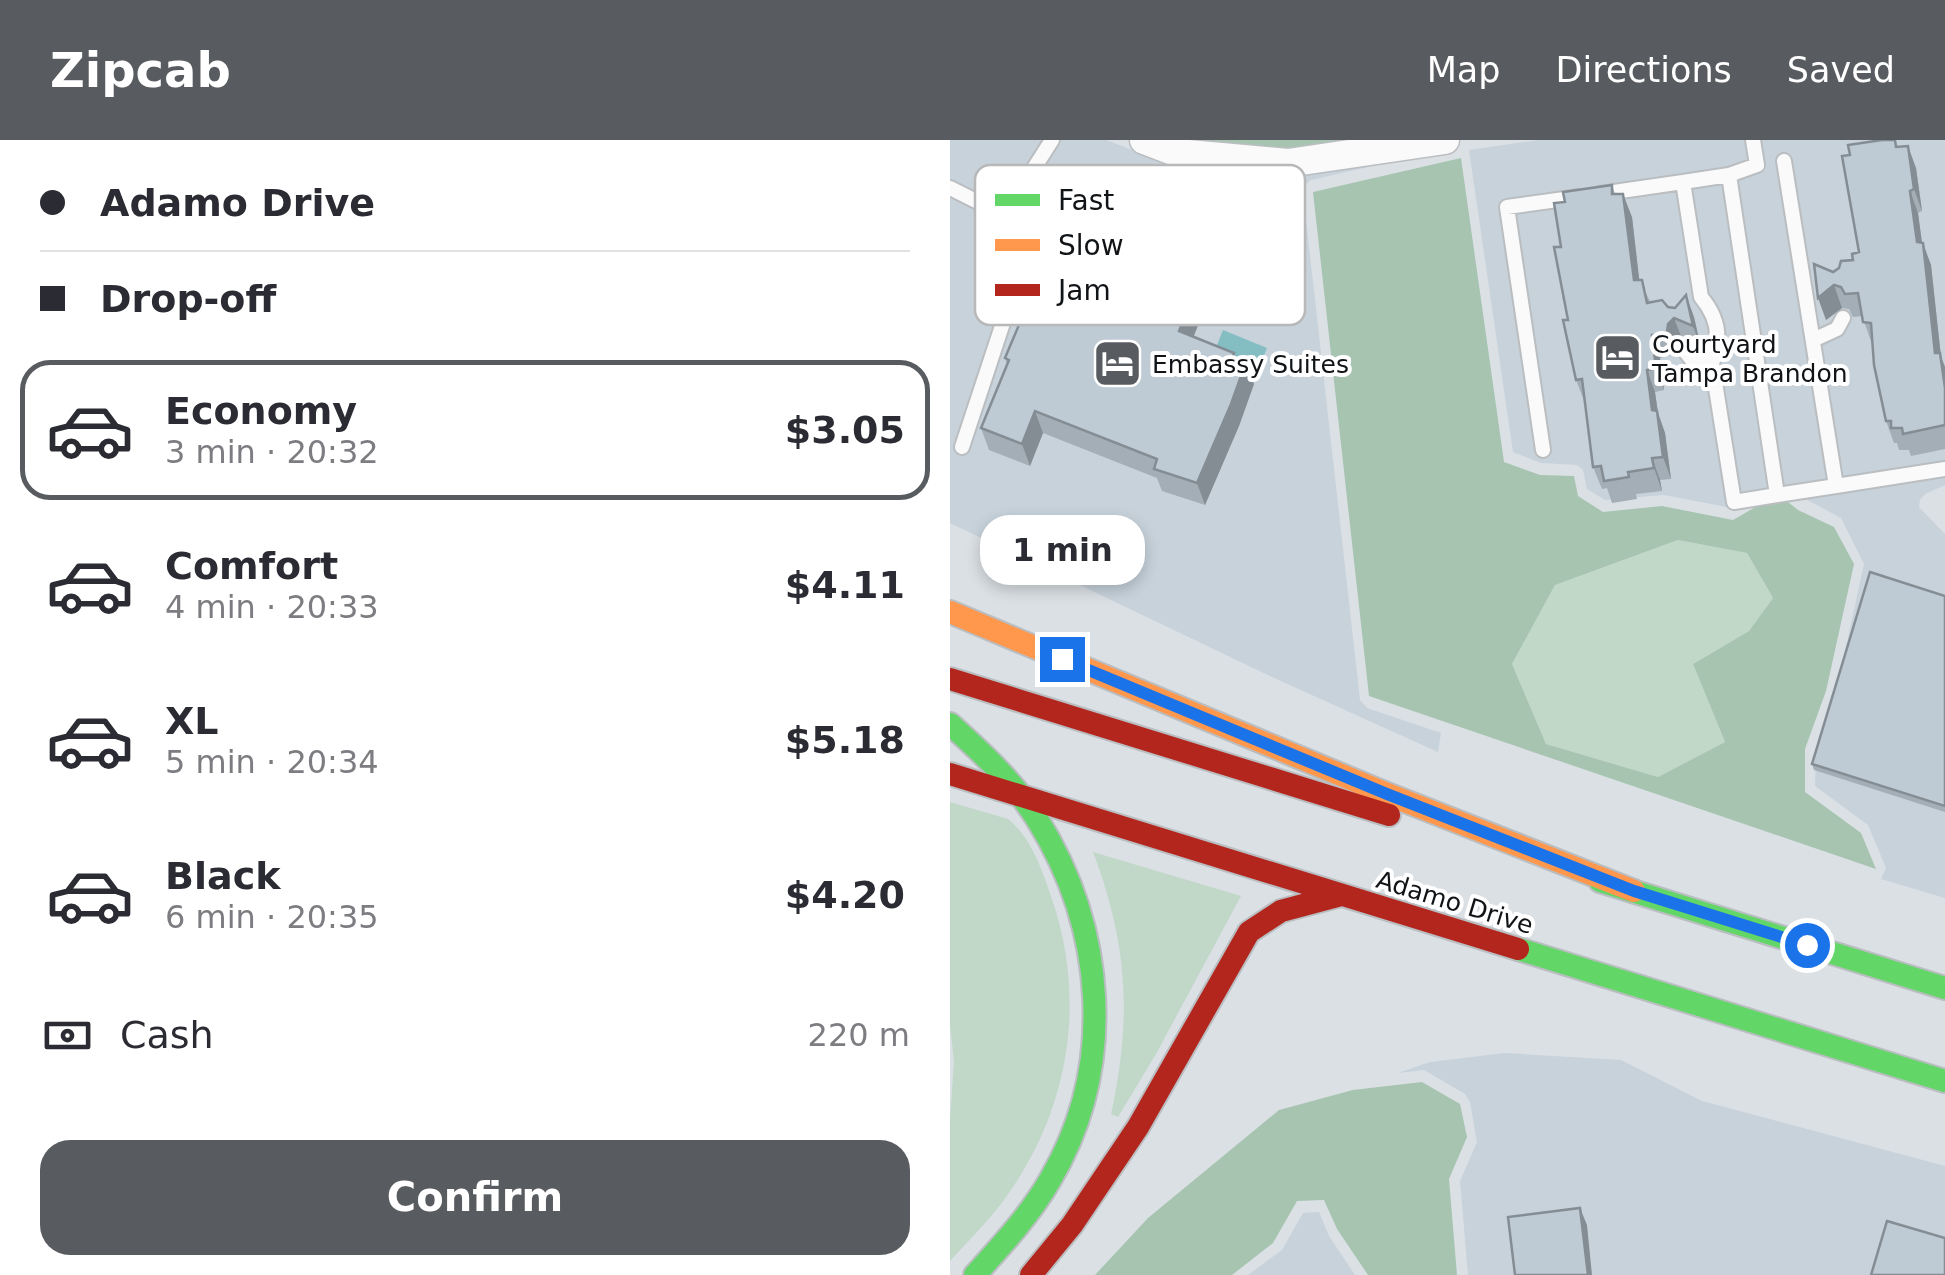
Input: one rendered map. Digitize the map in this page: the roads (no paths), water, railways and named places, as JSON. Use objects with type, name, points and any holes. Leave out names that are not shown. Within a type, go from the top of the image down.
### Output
[{"type":"main road","points":[[950,612],[1387,794],[1634,891]]},
{"type":"main road","points":[[950,679],[1945,988]]},
{"type":"main road","points":[[950,724],[977,746],[1025,797],[1064,862],[1081,905],[1094,980],[1094,1042],[1079,1113],[1058,1167],[1016,1228],[975,1275]]},
{"type":"main road","name":"Adamo Drive","points":[[950,774],[1945,1081]]},
{"type":"main road","points":[[1032,1275],[1072,1225],[1138,1128],[1249,932],[1266,917],[1286,908],[1342,895]]},
{"type":"street","points":[[1144,140],[1178,153],[1288,163],[1445,140]]},
{"type":"lane","points":[[1036,165],[1052,140]]},
{"type":"lane","points":[[1543,450],[1508,207],[1729,175],[1756,165],[1753,140]]},
{"type":"lane","points":[[1784,161],[1809,273],[1813,340],[1836,486]]},
{"type":"lane","points":[[1729,175],[1778,496]]},
{"type":"lane","points":[[1684,182],[1702,297],[1714,312],[1719,346],[1712,363],[1734,502],[1945,469]]},
{"type":"lane","points":[[950,188],[975,200]]},
{"type":"lane","points":[[1684,308],[1702,297]]},
{"type":"lane","points":[[1813,340],[1837,329],[1843,318]]},
{"type":"lane","points":[[962,447],[1002,325]]},
{"type":"lane","points":[[1685,352],[1692,360],[1712,363]]},
{"type":"water","points":[[1223,330],[1267,348],[1259,368],[1219,352],[1217,345]]},
{"type":"place","name":"Courtyard Tampa Brandon","points":[[1617,358]]},
{"type":"place","name":"Embassy Suites","points":[[1117,364]]}]
